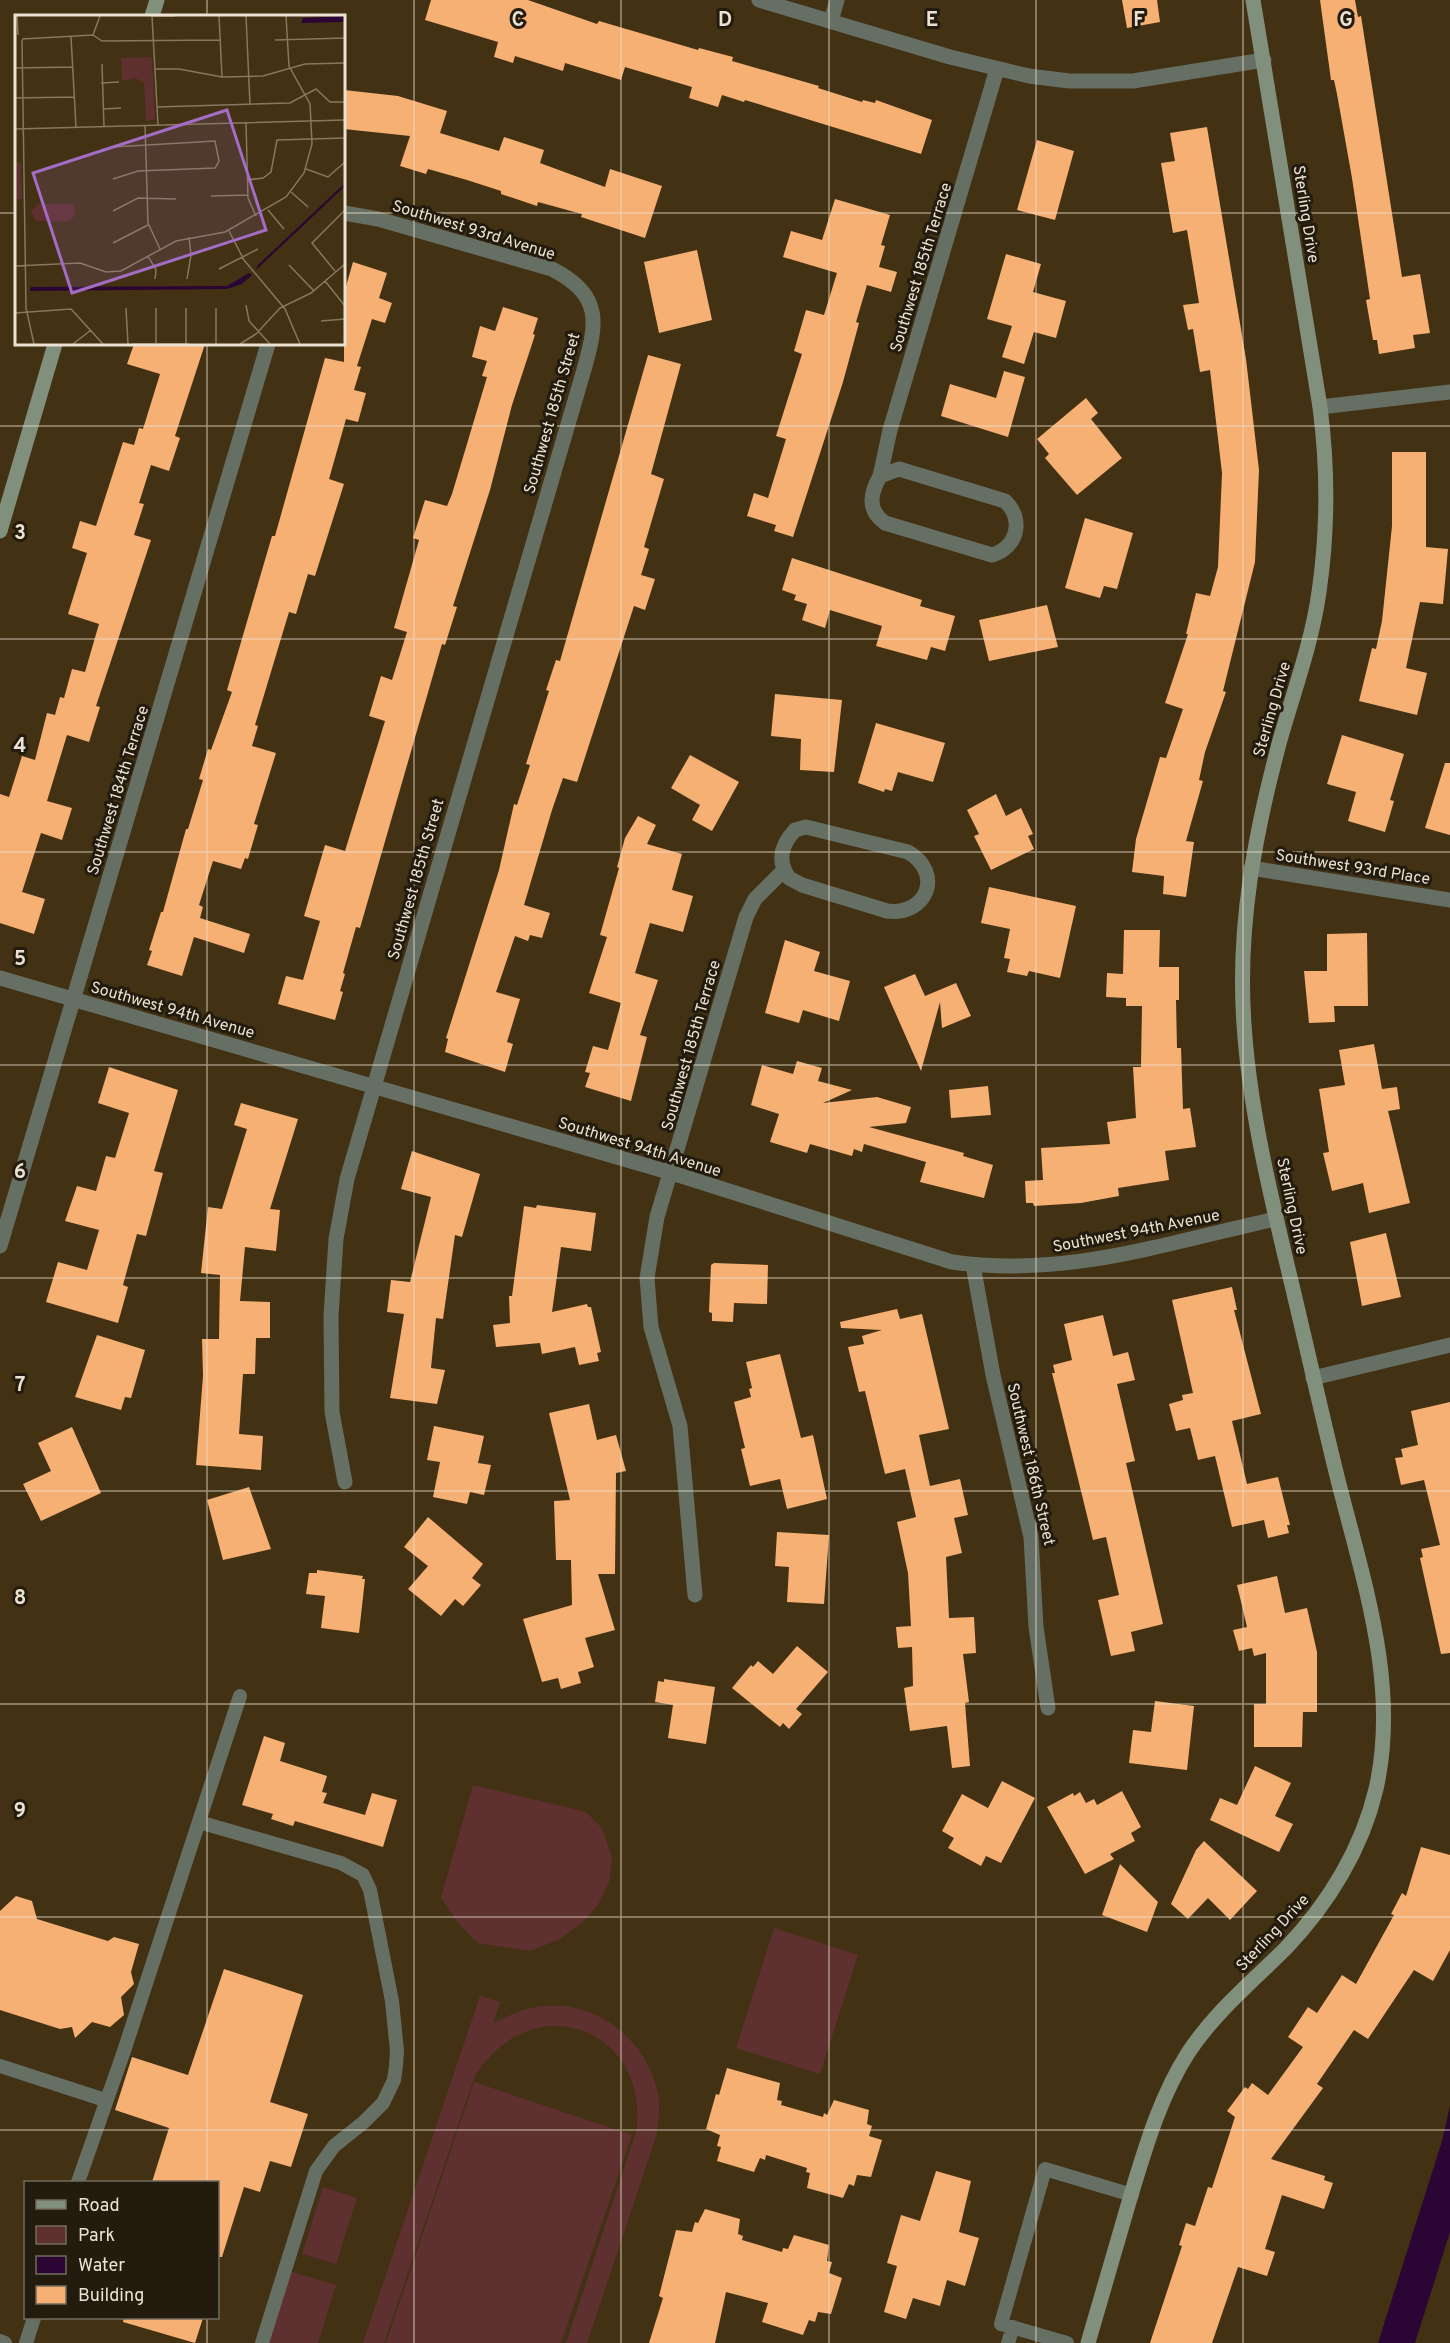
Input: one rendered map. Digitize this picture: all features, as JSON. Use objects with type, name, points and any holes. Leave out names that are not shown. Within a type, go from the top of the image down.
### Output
[{"type":"street","points":[[152,15],[157,0]]},
{"type":"street","points":[[759,0],[997,69],[1039,77],[1098,82],[1156,78],[1264,60]]},
{"type":"street","points":[[831,21],[837,0]]},
{"type":"street","name":"Sterling Drive","points":[[1088,2343],[1148,2139],[1178,2070],[1210,2024],[1282,1952],[1318,1911],[1334,1887],[1358,1841],[1376,1790],[1383,1726],[1382,1672],[1372,1619],[1276,1220],[1253,1097],[1244,1021],[1244,928],[1251,868],[1262,813],[1319,594],[1326,499],[1326,456],[1320,407],[1253,0]]},
{"type":"street","name":"Southwest 185th Terrace","points":[[880,476],[890,430],[997,69]]},
{"type":"street","name":"Southwest 93rd Avenue","points":[[345,213],[371,217],[552,269],[567,277],[587,296]]},
{"type":"street","name":"Southwest 185th Street","points":[[345,1482],[332,1412],[332,1272],[346,1179],[592,341],[594,324],[587,296]]},
{"type":"street","points":[[0,531],[55,345]]},
{"type":"street","name":"Southwest 184th Terrace","points":[[0,1246],[268,345]]},
{"type":"street","points":[[1320,407],[1450,392]]},
{"type":"street","points":[[889,470],[912,471],[1005,501],[1016,515],[1017,525],[1014,537],[1008,547],[992,555],[897,529],[877,517],[873,510],[871,501],[880,476],[889,470]]},
{"type":"street","points":[[806,827],[908,852],[917,858],[927,870],[928,884],[912,909],[900,912],[802,885],[789,878],[784,870],[781,859],[788,838],[795,830],[806,827]]},
{"type":"street","name":"Southwest 93rd Place","points":[[1251,868],[1450,900]]},
{"type":"street","name":"Southwest 185th Terrace","points":[[695,1595],[680,1426],[651,1327],[648,1303],[651,1251],[657,1217],[672,1173],[746,917],[755,899],[784,870]]},
{"type":"street","name":"Southwest 94th Avenue","points":[[0,978],[672,1173],[928,1256],[973,1265],[1064,1265],[1276,1220]]},
{"type":"street","name":"Southwest 186th Street","points":[[973,1265],[993,1375],[1031,1538],[1036,1627],[1048,1708]]},
{"type":"street","points":[[1313,1378],[1450,1345]]},
{"type":"lane","points":[[78,2181],[123,2054],[240,1696]]},
{"type":"lane","points":[[199,1822],[342,1863],[363,1875],[373,1898],[396,2033],[396,2066],[390,2091],[374,2114],[334,2146],[316,2171],[262,2343]]},
{"type":"lane","points":[[0,2066],[105,2100]]},
{"type":"lane","points":[[1067,2343],[1001,2324],[1045,2169],[1132,2194]]},
{"type":"lane","points":[[26,2343],[34,2319]]},
{"type":"lane","points":[[1008,2343],[1013,2327]]},
{"type":"lane","points":[[0,2342],[5,2343]]},
{"type":"green space","points":[[473,1785],[586,1812],[602,1828],[612,1858],[609,1882],[598,1905],[581,1924],[558,1940],[530,1951],[478,1943],[458,1923],[441,1897]]},
{"type":"green space","points":[[774,1928],[858,1955],[820,2074],[736,2048]]},
{"type":"green space","points":[[480,1996],[500,2002],[493,2024],[519,2011],[536,2007],[558,2006],[579,2009],[599,2017],[617,2028],[632,2042],[645,2060],[654,2079],[659,2100],[656,2137],[587,2343],[566,2343],[636,2132],[636,2096],[625,2066],[606,2044],[582,2030],[554,2026],[525,2032],[498,2049],[474,2078],[384,2343],[363,2343]]},
{"type":"green space","points":[[474,2082],[632,2135],[561,2343],[386,2343]]},
{"type":"green space","points":[[323,2187],[357,2198],[336,2264],[302,2254]]},
{"type":"green space","points":[[289,2271],[336,2285],[318,2343],[266,2343]]},
{"type":"water","points":[[1450,2106],[1450,2232],[1415,2343],[1378,2343],[1442,2141]]},
{"type":"building","points":[[431,0],[528,0],[597,24],[599,21],[698,50],[699,48],[733,57],[732,61],[819,86],[818,88],[862,102],[863,100],[875,103],[876,100],[932,120],[921,154],[745,100],[744,102],[722,95],[718,107],[689,98],[692,87],[625,67],[621,80],[565,63],[563,71],[515,56],[513,63],[494,57],[498,42],[425,20]]},
{"type":"building","points":[[1122,0],[1157,0],[1160,22],[1127,28]]},
{"type":"building","points":[[1320,0],[1355,0],[1358,17],[1361,16],[1402,277],[1420,274],[1430,333],[1413,335],[1415,348],[1379,354],[1377,340],[1373,340],[1366,300],[1370,299],[1352,178],[1334,80],[1331,80]]},
{"type":"building","points":[[345,90],[398,96],[447,111],[440,133],[499,151],[504,137],[544,150],[540,163],[605,187],[610,169],[662,186],[645,238],[581,217],[582,214],[538,202],[537,206],[467,180],[428,169],[426,174],[400,166],[410,136],[345,129]]},
{"type":"building","points":[[1207,127],[1246,359],[1259,470],[1255,562],[1223,691],[1226,692],[1205,752],[1199,780],[1203,781],[1186,841],[1194,842],[1186,897],[1163,894],[1164,876],[1132,872],[1136,839],[1160,757],[1166,758],[1183,709],[1165,703],[1188,634],[1186,634],[1196,593],[1210,596],[1218,567],[1222,473],[1210,370],[1200,372],[1193,329],[1188,330],[1183,305],[1199,303],[1187,230],[1173,233],[1161,163],[1175,161],[1170,133]]},
{"type":"building","points":[[1037,140],[1074,151],[1055,220],[1017,210]]},
{"type":"building","points":[[835,199],[890,215],[881,245],[885,246],[879,267],[897,272],[891,292],[867,285],[843,382],[793,537],[774,531],[776,525],[747,516],[754,493],[768,498],[786,439],[776,436],[802,354],[794,351],[806,310],[824,315],[837,273],[783,257],[791,231],[822,240]]},
{"type":"building","points":[[697,250],[712,320],[659,333],[644,262]]},
{"type":"building","points":[[1006,254],[1041,264],[1033,292],[1066,301],[1056,338],[1034,332],[1024,364],[1002,357],[1012,326],[987,319]]},
{"type":"building","points":[[353,262],[387,273],[379,298],[392,303],[385,323],[372,319],[357,366],[361,367],[354,390],[366,393],[358,422],[346,419],[329,479],[344,484],[315,576],[308,574],[296,614],[289,612],[255,725],[258,726],[252,746],[276,753],[254,824],[258,825],[248,859],[245,858],[241,869],[213,861],[199,905],[203,907],[200,918],[250,934],[244,953],[194,937],[182,976],[147,965],[152,951],[149,950],[161,912],[163,912],[186,829],[188,829],[203,780],[199,779],[208,749],[211,750],[232,692],[227,690],[272,536],[275,536],[325,358],[344,362],[345,290]]},
{"type":"building","points":[[503,307],[538,318],[533,334],[535,335],[512,405],[490,490],[453,606],[457,607],[445,645],[442,644],[360,928],[356,927],[343,973],[345,974],[340,991],[343,992],[335,1020],[278,1004],[286,976],[303,980],[320,921],[304,916],[325,845],[345,851],[385,721],[369,716],[381,676],[392,680],[407,632],[394,628],[419,540],[413,538],[425,500],[447,506],[452,494],[487,377],[482,376],[487,361],[472,357],[480,326],[495,331]]},
{"type":"building","points":[[134,345],[205,345],[175,436],[180,438],[169,471],[151,465],[139,503],[144,504],[134,535],[151,540],[96,706],[100,707],[89,742],[67,735],[47,801],[72,808],[62,840],[41,833],[22,892],[45,899],[34,934],[0,923],[0,794],[9,797],[22,756],[35,760],[47,713],[55,715],[60,697],[64,698],[72,669],[85,672],[99,624],[68,614],[87,553],[72,548],[80,521],[96,526],[123,442],[134,445],[139,428],[143,429],[160,374],[127,364]]},
{"type":"building","points":[[648,355],[681,364],[651,474],[664,479],[644,547],[649,549],[641,575],[655,579],[645,610],[634,606],[577,782],[563,778],[552,810],[524,905],[550,913],[542,938],[530,935],[528,941],[515,936],[496,992],[520,999],[507,1042],[513,1044],[505,1072],[445,1052],[448,1039],[446,1038],[499,870],[514,804],[517,805],[530,765],[526,764],[549,691],[546,690],[556,660],[560,661]]},
{"type":"building","points":[[1004,371],[1025,377],[1008,437],[941,416],[950,384],[996,398]]},
{"type":"building","points":[[1086,398],[1098,413],[1091,419],[1122,458],[1077,495],[1045,458],[1049,454],[1037,439]]},
{"type":"building","points":[[1392,452],[1426,452],[1426,547],[1448,549],[1443,604],[1420,602],[1406,668],[1427,673],[1417,715],[1359,701],[1372,648],[1376,649],[1382,621],[1392,526]]},
{"type":"building","points":[[1085,518],[1133,533],[1117,589],[1104,586],[1100,598],[1065,588]]},
{"type":"building","points":[[792,558],[922,600],[920,606],[955,616],[945,651],[931,647],[927,660],[876,646],[882,626],[830,610],[825,628],[802,620],[807,604],[794,600],[796,595],[782,590]]},
{"type":"building","points":[[1047,605],[1058,647],[989,661],[979,620]]},
{"type":"building","points":[[775,694],[842,700],[834,772],[800,770],[801,739],[771,736]]},
{"type":"building","points":[[876,723],[945,743],[933,782],[898,772],[892,791],[885,789],[884,792],[858,783]]},
{"type":"building","points":[[1342,735],[1404,754],[1390,800],[1394,801],[1385,832],[1348,821],[1356,792],[1327,784]]},
{"type":"building","points":[[690,755],[739,782],[712,831],[692,820],[700,805],[671,788]]},
{"type":"building","points":[[1445,763],[1450,763],[1450,835],[1425,828]]},
{"type":"building","points":[[996,794],[1006,816],[1021,808],[1033,834],[1028,836],[1034,849],[991,870],[974,836],[979,834],[967,810]]},
{"type":"building","points":[[638,816],[656,825],[647,844],[682,854],[672,890],[693,896],[683,932],[650,923],[635,973],[658,980],[640,1035],[647,1037],[631,1101],[585,1087],[590,1073],[585,1072],[593,1046],[608,1050],[621,1003],[589,993],[607,937],[600,935],[625,838]]},
{"type":"building","points":[[989,887],[1076,906],[1060,978],[1029,971],[1027,976],[1007,972],[1010,959],[1004,958],[1010,929],[981,923]]},
{"type":"building","points":[[1124,930],[1160,930],[1159,967],[1179,967],[1179,1000],[1176,1000],[1177,1048],[1181,1048],[1183,1109],[1190,1108],[1196,1147],[1165,1151],[1169,1180],[1118,1188],[1119,1196],[1081,1203],[1034,1206],[1033,1203],[1026,1203],[1025,1181],[1043,1180],[1041,1148],[1110,1144],[1107,1122],[1136,1118],[1133,1067],[1141,1067],[1142,1006],[1126,1006],[1126,998],[1106,997],[1107,973],[1123,974]]},
{"type":"building","points":[[1367,933],[1368,1006],[1334,1006],[1335,1022],[1309,1023],[1304,971],[1327,971],[1327,934]]},
{"type":"building","points":[[785,940],[820,952],[814,971],[850,981],[839,1021],[803,1010],[799,1023],[765,1013]]},
{"type":"building","points":[[915,974],[925,996],[956,983],[971,1016],[942,1028],[940,1002],[921,1071],[884,987]]},
{"type":"building","points":[[1374,1044],[1382,1089],[1397,1087],[1400,1109],[1388,1111],[1410,1203],[1369,1213],[1363,1183],[1332,1191],[1323,1153],[1329,1152],[1319,1089],[1345,1085],[1339,1050]]},
{"type":"building","points":[[797,1061],[822,1068],[818,1081],[852,1090],[823,1103],[877,1097],[911,1107],[906,1123],[869,1127],[964,1153],[963,1156],[993,1165],[984,1198],[920,1182],[926,1162],[864,1144],[862,1152],[854,1149],[852,1156],[810,1144],[807,1153],[770,1142],[779,1114],[751,1105],[762,1065],[793,1074]]},
{"type":"building","points":[[109,1067],[178,1090],[154,1171],[163,1173],[146,1236],[137,1234],[123,1285],[128,1287],[118,1323],[46,1302],[58,1262],[87,1270],[99,1230],[65,1221],[77,1186],[96,1191],[106,1156],[115,1158],[129,1113],[98,1103]]},
{"type":"building","points":[[988,1086],[991,1115],[951,1118],[949,1090]]},
{"type":"building","points":[[241,1103],[298,1119],[270,1209],[280,1210],[276,1251],[245,1247],[240,1301],[270,1302],[270,1338],[256,1338],[255,1374],[243,1374],[239,1434],[263,1436],[261,1470],[196,1465],[203,1376],[202,1339],[219,1339],[220,1275],[201,1273],[208,1207],[222,1209],[247,1129],[234,1125]]},
{"type":"building","points":[[412,1151],[480,1174],[462,1237],[455,1235],[443,1319],[436,1318],[431,1368],[445,1370],[437,1404],[390,1398],[404,1314],[387,1312],[391,1280],[410,1282],[431,1197],[401,1189]]},
{"type":"building","points":[[537,1205],[596,1213],[591,1251],[561,1247],[552,1312],[587,1304],[591,1307],[601,1352],[597,1353],[599,1361],[579,1365],[575,1347],[542,1354],[540,1343],[496,1347],[493,1325],[510,1323],[509,1296],[512,1296],[524,1206],[536,1208]]},
{"type":"building","points":[[1386,1233],[1401,1297],[1362,1306],[1350,1242]]},
{"type":"building","points":[[714,1263],[768,1265],[767,1304],[734,1303],[733,1322],[712,1321],[712,1313],[709,1312],[711,1265]]},
{"type":"building","points":[[1232,1287],[1237,1310],[1234,1310],[1261,1414],[1232,1421],[1247,1484],[1278,1477],[1290,1525],[1287,1525],[1289,1533],[1268,1538],[1264,1520],[1232,1527],[1215,1456],[1198,1460],[1190,1428],[1176,1431],[1169,1404],[1183,1400],[1182,1395],[1193,1393],[1172,1300]]},
{"type":"building","points":[[897,1309],[900,1319],[922,1314],[949,1429],[919,1435],[930,1486],[960,1479],[968,1515],[954,1518],[962,1553],[946,1557],[949,1618],[974,1617],[976,1653],[963,1654],[969,1702],[965,1703],[970,1766],[952,1768],[947,1726],[910,1731],[904,1688],[913,1686],[912,1647],[898,1648],[896,1627],[911,1626],[908,1573],[897,1522],[916,1517],[905,1469],[885,1474],[865,1391],[859,1392],[848,1347],[864,1344],[862,1336],[882,1330],[841,1328],[840,1322]]},
{"type":"building","points":[[1103,1315],[1113,1356],[1128,1352],[1135,1380],[1117,1384],[1135,1461],[1126,1463],[1163,1624],[1131,1632],[1135,1651],[1111,1656],[1098,1600],[1119,1595],[1106,1537],[1093,1540],[1052,1373],[1055,1373],[1053,1365],[1072,1360],[1064,1324]]},
{"type":"building","points":[[97,1335],[145,1350],[131,1398],[125,1397],[121,1410],[75,1397]]},
{"type":"building","points":[[780,1354],[801,1438],[813,1435],[827,1499],[787,1509],[780,1479],[750,1486],[741,1449],[745,1448],[734,1402],[751,1397],[749,1389],[752,1388],[746,1362]]},
{"type":"building","points":[[1450,1402],[1450,1653],[1441,1654],[1420,1558],[1423,1557],[1421,1549],[1440,1545],[1424,1480],[1401,1485],[1395,1458],[1403,1457],[1401,1449],[1418,1445],[1411,1411]]},
{"type":"building","points":[[589,1404],[597,1440],[616,1435],[626,1471],[616,1473],[615,1574],[598,1574],[615,1630],[585,1638],[594,1667],[578,1672],[581,1683],[561,1689],[558,1678],[542,1682],[523,1619],[572,1605],[571,1560],[556,1560],[554,1501],[570,1500],[549,1413]]},
{"type":"building","points":[[434,1426],[484,1436],[478,1463],[491,1465],[484,1495],[470,1492],[467,1504],[433,1497],[440,1462],[427,1460]]},
{"type":"building","points":[[72,1427],[101,1493],[41,1521],[23,1484],[51,1471],[38,1443]]},
{"type":"building","points":[[249,1487],[271,1549],[223,1560],[207,1500]]},
{"type":"building","points":[[428,1517],[483,1564],[472,1578],[481,1585],[463,1606],[455,1599],[441,1616],[408,1589],[428,1566],[404,1547]]},
{"type":"building","points":[[777,1532],[829,1535],[824,1604],[787,1602],[789,1567],[775,1566]]},
{"type":"building","points":[[317,1570],[363,1576],[362,1579],[365,1579],[359,1633],[321,1628],[325,1596],[306,1594],[309,1573],[317,1573]]},
{"type":"building","points":[[1277,1576],[1285,1613],[1307,1608],[1317,1652],[1317,1712],[1303,1712],[1302,1747],[1254,1747],[1254,1704],[1266,1704],[1266,1653],[1254,1656],[1252,1648],[1239,1651],[1233,1630],[1247,1627],[1237,1585]]},
{"type":"building","points":[[797,1646],[828,1672],[796,1709],[802,1714],[789,1729],[783,1723],[780,1727],[732,1688],[751,1665],[753,1667],[758,1661],[773,1674]]},
{"type":"building","points":[[664,1679],[715,1687],[706,1744],[668,1738],[673,1705],[655,1702],[658,1681],[664,1682]]},
{"type":"building","points":[[1155,1701],[1194,1706],[1187,1770],[1129,1763],[1133,1730],[1151,1732]]},
{"type":"building","points":[[264,1736],[285,1743],[280,1761],[327,1776],[322,1792],[327,1793],[323,1803],[365,1815],[372,1793],[397,1800],[383,1847],[295,1821],[293,1826],[271,1819],[273,1814],[242,1805]]},
{"type":"building","points":[[1255,1766],[1291,1783],[1275,1816],[1293,1824],[1279,1852],[1210,1820],[1220,1798],[1237,1805]]},
{"type":"building","points":[[1002,1781],[1035,1798],[1001,1863],[986,1856],[981,1866],[948,1848],[954,1838],[942,1831],[962,1794],[988,1808]]},
{"type":"building","points":[[1122,1791],[1141,1827],[1131,1833],[1135,1841],[1110,1854],[1114,1859],[1085,1874],[1047,1807],[1073,1793],[1074,1796],[1080,1792],[1086,1803],[1094,1799],[1097,1805]]},
{"type":"building","points":[[1204,1841],[1257,1891],[1230,1920],[1208,1898],[1188,1919],[1171,1904],[1196,1850]]},
{"type":"building","points":[[1421,1847],[1450,1855],[1450,1950],[1433,1981],[1414,1970],[1368,2039],[1354,2030],[1317,2084],[1323,2088],[1271,2159],[1325,2176],[1324,2180],[1333,2183],[1324,2209],[1282,2195],[1265,2249],[1275,2252],[1267,2276],[1238,2267],[1212,2343],[1150,2343],[1182,2246],[1179,2245],[1186,2223],[1195,2226],[1208,2187],[1212,2188],[1235,2117],[1227,2111],[1245,2087],[1248,2089],[1252,2083],[1268,2095],[1303,2047],[1288,2037],[1308,2007],[1317,2013],[1342,1975],[1356,1984],[1394,1915],[1391,1914],[1402,1893],[1406,1896]]},
{"type":"building","points":[[1120,1864],[1158,1902],[1147,1932],[1102,1915]]},
{"type":"building","points":[[16,1896],[32,1901],[37,1919],[108,1941],[114,1937],[139,1944],[131,1972],[134,1984],[121,1997],[124,2015],[110,2027],[92,2022],[75,2038],[72,2027],[60,2029],[0,2010],[0,1911]]},
{"type":"building","points":[[224,1969],[303,1995],[270,2102],[308,2114],[291,2167],[270,2161],[260,2192],[244,2187],[222,2257],[219,2257],[219,2181],[152,2181],[169,2128],[115,2110],[132,2057],[188,2075]]},
{"type":"building","points":[[727,2068],[780,2083],[777,2100],[782,2101],[781,2105],[823,2117],[824,2113],[827,2115],[834,2100],[869,2110],[867,2124],[872,2126],[869,2136],[882,2140],[871,2177],[857,2175],[854,2186],[849,2184],[843,2198],[807,2188],[810,2173],[806,2172],[807,2168],[766,2155],[765,2160],[760,2158],[754,2172],[717,2161],[721,2147],[717,2146],[720,2135],[706,2129],[716,2094],[719,2095]]},
{"type":"building","points":[[936,2171],[971,2181],[959,2232],[979,2238],[965,2286],[947,2280],[940,2306],[913,2298],[906,2319],[884,2312],[897,2266],[887,2263],[901,2215],[920,2221]]},
{"type":"building","points":[[705,2209],[740,2219],[738,2234],[743,2236],[742,2240],[782,2252],[783,2248],[788,2249],[794,2235],[829,2245],[827,2261],[832,2262],[829,2273],[842,2278],[831,2314],[818,2312],[815,2322],[809,2320],[803,2335],[762,2322],[768,2303],[726,2292],[715,2343],[649,2343],[663,2298],[659,2296],[676,2230],[692,2232],[695,2222],[698,2223]]},
{"type":"building","points":[[124,2319],[203,2319],[195,2343],[123,2322]]}]
